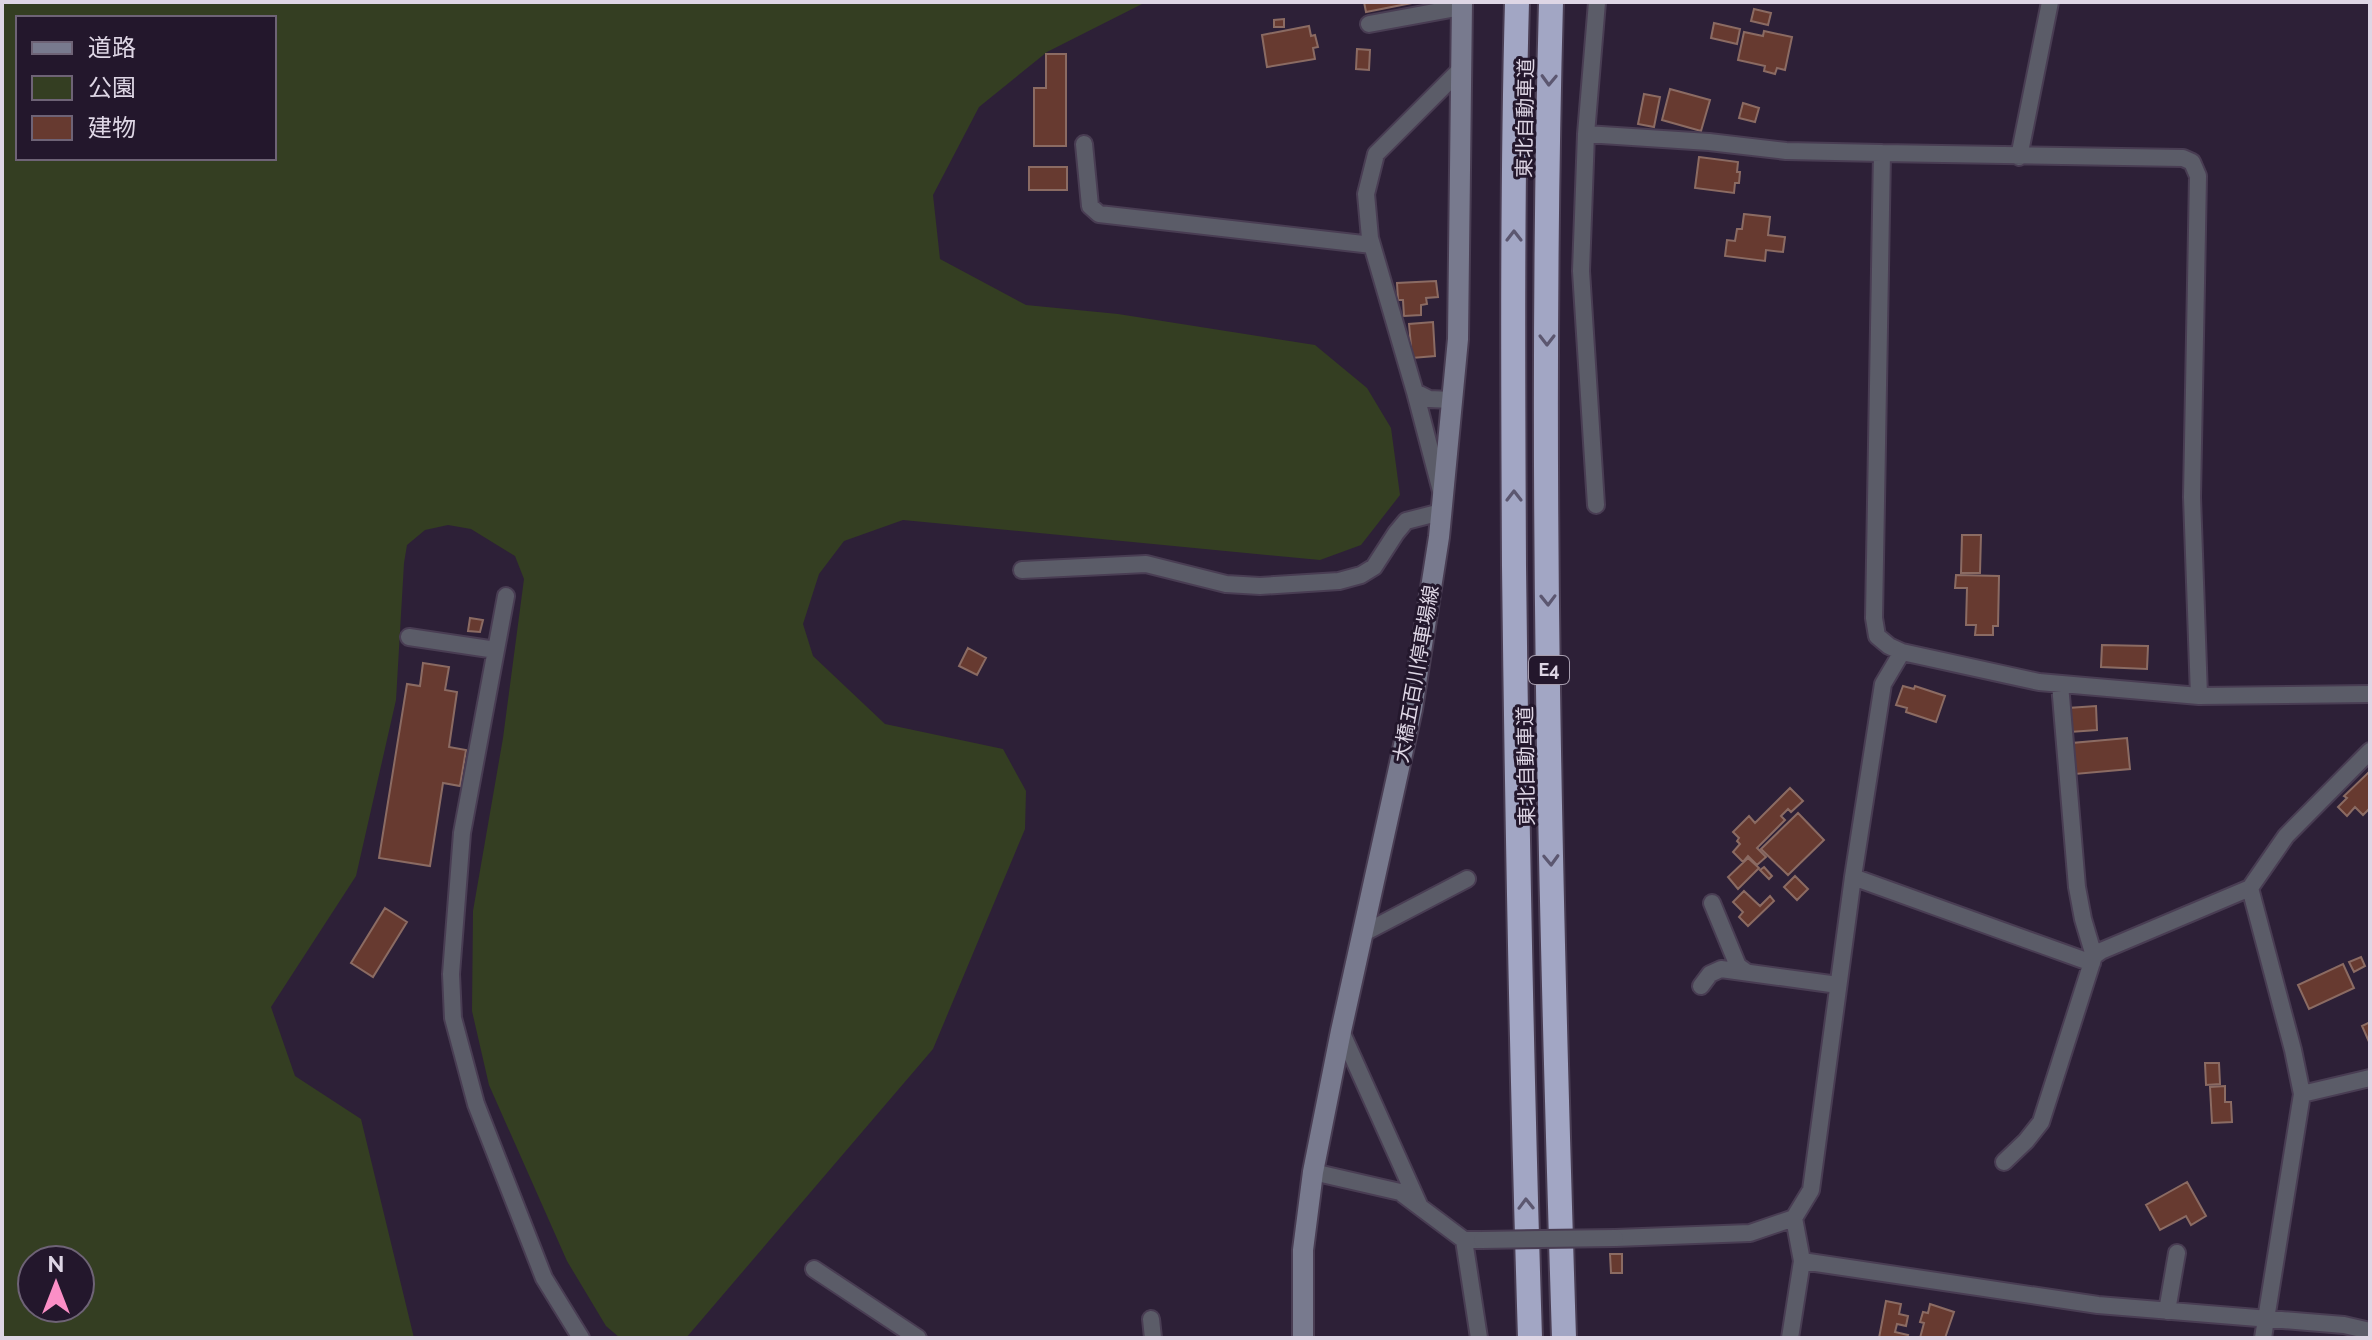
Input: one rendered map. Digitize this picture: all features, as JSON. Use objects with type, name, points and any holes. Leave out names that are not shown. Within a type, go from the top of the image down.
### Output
[{"type":"highway","name":"東北自動車道","points":[[1517,2],[1513,394],[1517,834],[1530,1338]]},
{"type":"highway","name":"東北自動車道","points":[[1551,2],[1547,391],[1550,815],[1564,1338]]},
{"type":"main road","name":"大橋五百川停車場線","points":[[1303,1338],[1303,1250],[1313,1172],[1412,709],[1442,504],[1458,339],[1462,5]]},
{"type":"street","points":[[1596,505],[1581,271],[1586,134],[1597,2]]},
{"type":"street","points":[[2019,157],[2050,2]]},
{"type":"street","points":[[1369,24],[1462,5]]},
{"type":"street","points":[[1022,570],[1146,564],[1226,584],[1260,586],[1339,581],[1361,575],[1374,567],[1406,521],[1442,504],[1415,392],[1372,245],[1366,194],[1376,154],[1461,69]]},
{"type":"street","points":[[1586,134],[1709,142],[1786,151],[2183,158],[2192,162],[2198,176],[2192,497],[2199,696]]},
{"type":"street","points":[[1084,144],[1090,206],[1099,214],[1372,245]]},
{"type":"street","points":[[1882,153],[1874,618],[1877,636],[1902,652],[2039,682],[2199,696],[2370,694]]},
{"type":"street","points":[[1415,392],[1429,399],[1452,400]]},
{"type":"street","points":[[506,596],[462,833],[451,974],[453,1018],[476,1104],[544,1278],[581,1338]]},
{"type":"street","points":[[409,637],[496,650]]},
{"type":"street","points":[[1313,1172],[1400,1192],[1464,1240],[1750,1233],[1794,1218],[1811,1190],[1853,877],[1883,684],[1902,652]]},
{"type":"street","points":[[2060,684],[2077,887],[2093,960]]},
{"type":"street","points":[[2004,1162],[2041,1122],[2093,960],[2101,951],[2250,888],[2286,836],[2370,751]]},
{"type":"street","points":[[1853,877],[2093,960]]},
{"type":"street","points":[[1362,934],[1467,879]]},
{"type":"street","points":[[2250,888],[2302,1094],[2263,1338]]},
{"type":"street","points":[[1712,903],[1738,966],[1745,971]]},
{"type":"street","points":[[1701,986],[1710,974],[1721,969],[1838,985]]},
{"type":"street","points":[[1341,1031],[1420,1207]]},
{"type":"street","points":[[2302,1094],[2370,1078]]},
{"type":"street","points":[[1790,1338],[1802,1261],[1794,1218]]},
{"type":"street","points":[[1464,1240],[1479,1338]]},
{"type":"street","points":[[2167,1311],[2177,1253]]},
{"type":"street","points":[[1802,1261],[2098,1305],[2265,1317],[2344,1325],[2370,1331]]},
{"type":"street","points":[[814,1269],[918,1338]]},
{"type":"street","points":[[1151,1319],[1153,1338]]},
{"type":"green space","points":[[2,2],[1146,2],[1047,52],[979,107],[933,195],[940,259],[1026,305],[1118,314],[1315,345],[1367,388],[1391,428],[1400,495],[1361,545],[1320,560],[903,520],[844,541],[819,574],[803,624],[813,656],[885,724],[1003,749],[1026,791],[1025,829],[933,1049],[686,1338],[620,1338],[606,1326],[567,1261],[489,1085],[472,1011],[473,911],[503,738],[524,579],[515,556],[471,529],[448,525],[425,530],[407,545],[396,700],[356,876],[271,1007],[295,1076],[361,1119],[414,1338],[2,1338]]},
{"type":"building","points":[[1364,2],[1417,2],[1366,12]]},
{"type":"building","points":[[1754,9],[1771,13],[1768,25],[1751,21]]},
{"type":"building","points":[[1284,19],[1284,27],[1274,27],[1274,20]]},
{"type":"building","points":[[1714,23],[1740,29],[1737,44],[1711,38]]},
{"type":"building","points":[[1309,26],[1318,47],[1313,48],[1315,59],[1267,67],[1262,35]]},
{"type":"building","points":[[1764,31],[1792,37],[1785,70],[1777,68],[1775,74],[1764,71],[1765,66],[1738,60],[1744,32],[1763,36]]},
{"type":"building","points":[[1357,49],[1370,50],[1369,70],[1356,69]]},
{"type":"building","points":[[1046,54],[1066,54],[1066,146],[1034,146],[1034,88],[1046,88]]},
{"type":"building","points":[[1670,89],[1710,100],[1701,131],[1662,120]]},
{"type":"building","points":[[1644,94],[1660,97],[1654,127],[1638,124]]},
{"type":"building","points":[[1743,103],[1759,108],[1755,122],[1739,118]]},
{"type":"building","points":[[1699,157],[1738,162],[1739,183],[1735,183],[1734,193],[1695,188]]},
{"type":"building","points":[[1029,167],[1067,167],[1067,190],[1029,190]]},
{"type":"building","points":[[1744,214],[1770,217],[1768,235],[1785,237],[1783,252],[1766,250],[1765,261],[1725,256],[1727,240],[1735,241],[1737,229],[1742,229]]},
{"type":"building","points":[[1436,281],[1438,297],[1426,298],[1427,304],[1421,305],[1421,315],[1404,316],[1403,300],[1398,300],[1397,283]]},
{"type":"building","points":[[1433,322],[1435,356],[1412,358],[1407,346],[1411,346],[1409,324]]},
{"type":"building","points":[[1962,535],[1981,535],[1980,573],[1961,573]]},
{"type":"building","points":[[1956,575],[1999,576],[1998,626],[1993,626],[1993,635],[1975,635],[1976,625],[1966,625],[1967,588],[1955,588]]},
{"type":"building","points":[[470,618],[483,620],[480,632],[468,631]]},
{"type":"building","points":[[2102,645],[2148,646],[2147,669],[2101,667]]},
{"type":"building","points":[[968,648],[986,658],[977,675],[959,666]]},
{"type":"building","points":[[423,663],[449,667],[445,690],[457,692],[449,747],[466,750],[460,786],[443,783],[430,866],[379,858],[407,684],[420,686]]},
{"type":"building","points":[[1903,686],[1914,689],[1915,686],[1945,696],[1936,722],[1906,712],[1907,708],[1896,705]]},
{"type":"building","points":[[2096,706],[2097,730],[2070,732],[2068,708]]},
{"type":"building","points":[[2127,738],[2130,769],[2075,774],[2072,743]]},
{"type":"building","points":[[2370,771],[2370,808],[2363,815],[2355,807],[2347,816],[2338,807],[2347,798],[2344,796]]},
{"type":"building","points":[[1790,788],[1803,801],[1781,816],[1785,820],[1757,848],[1766,857],[1757,865],[1748,856],[1743,862],[1733,852],[1740,844],[1733,832],[1749,816],[1755,823]]},
{"type":"building","points":[[1798,813],[1824,840],[1788,875],[1761,849]]},
{"type":"building","points":[[1748,858],[1759,868],[1738,889],[1728,877]]},
{"type":"building","points":[[1764,867],[1772,876],[1769,879],[1760,870]]},
{"type":"building","points":[[1795,876],[1808,889],[1797,900],[1784,887]]},
{"type":"building","points":[[1744,891],[1760,906],[1770,896],[1774,901],[1748,926],[1739,917],[1743,912],[1733,902]]},
{"type":"building","points":[[385,908],[407,922],[373,977],[351,963]]},
{"type":"building","points":[[2361,957],[2365,966],[2354,972],[2349,962]]},
{"type":"building","points":[[2343,964],[2354,988],[2309,1009],[2298,985]]},
{"type":"building","points":[[2370,1022],[2370,1044],[2362,1026]]},
{"type":"building","points":[[2205,1063],[2219,1063],[2220,1084],[2206,1085]]},
{"type":"building","points":[[2225,1086],[2225,1102],[2231,1102],[2232,1122],[2212,1123],[2210,1087]]},
{"type":"building","points":[[2187,1182],[2206,1216],[2191,1225],[2186,1216],[2160,1230],[2146,1205]]},
{"type":"building","points":[[1610,1254],[1622,1254],[1622,1273],[1611,1273]]},
{"type":"building","points":[[1886,1301],[1901,1304],[1899,1314],[1908,1316],[1906,1326],[1897,1324],[1895,1332],[1908,1335],[1907,1338],[1879,1338]]},
{"type":"building","points":[[1930,1304],[1954,1312],[1945,1338],[1920,1338],[1924,1323],[1920,1322],[1923,1312],[1928,1313]]}]
